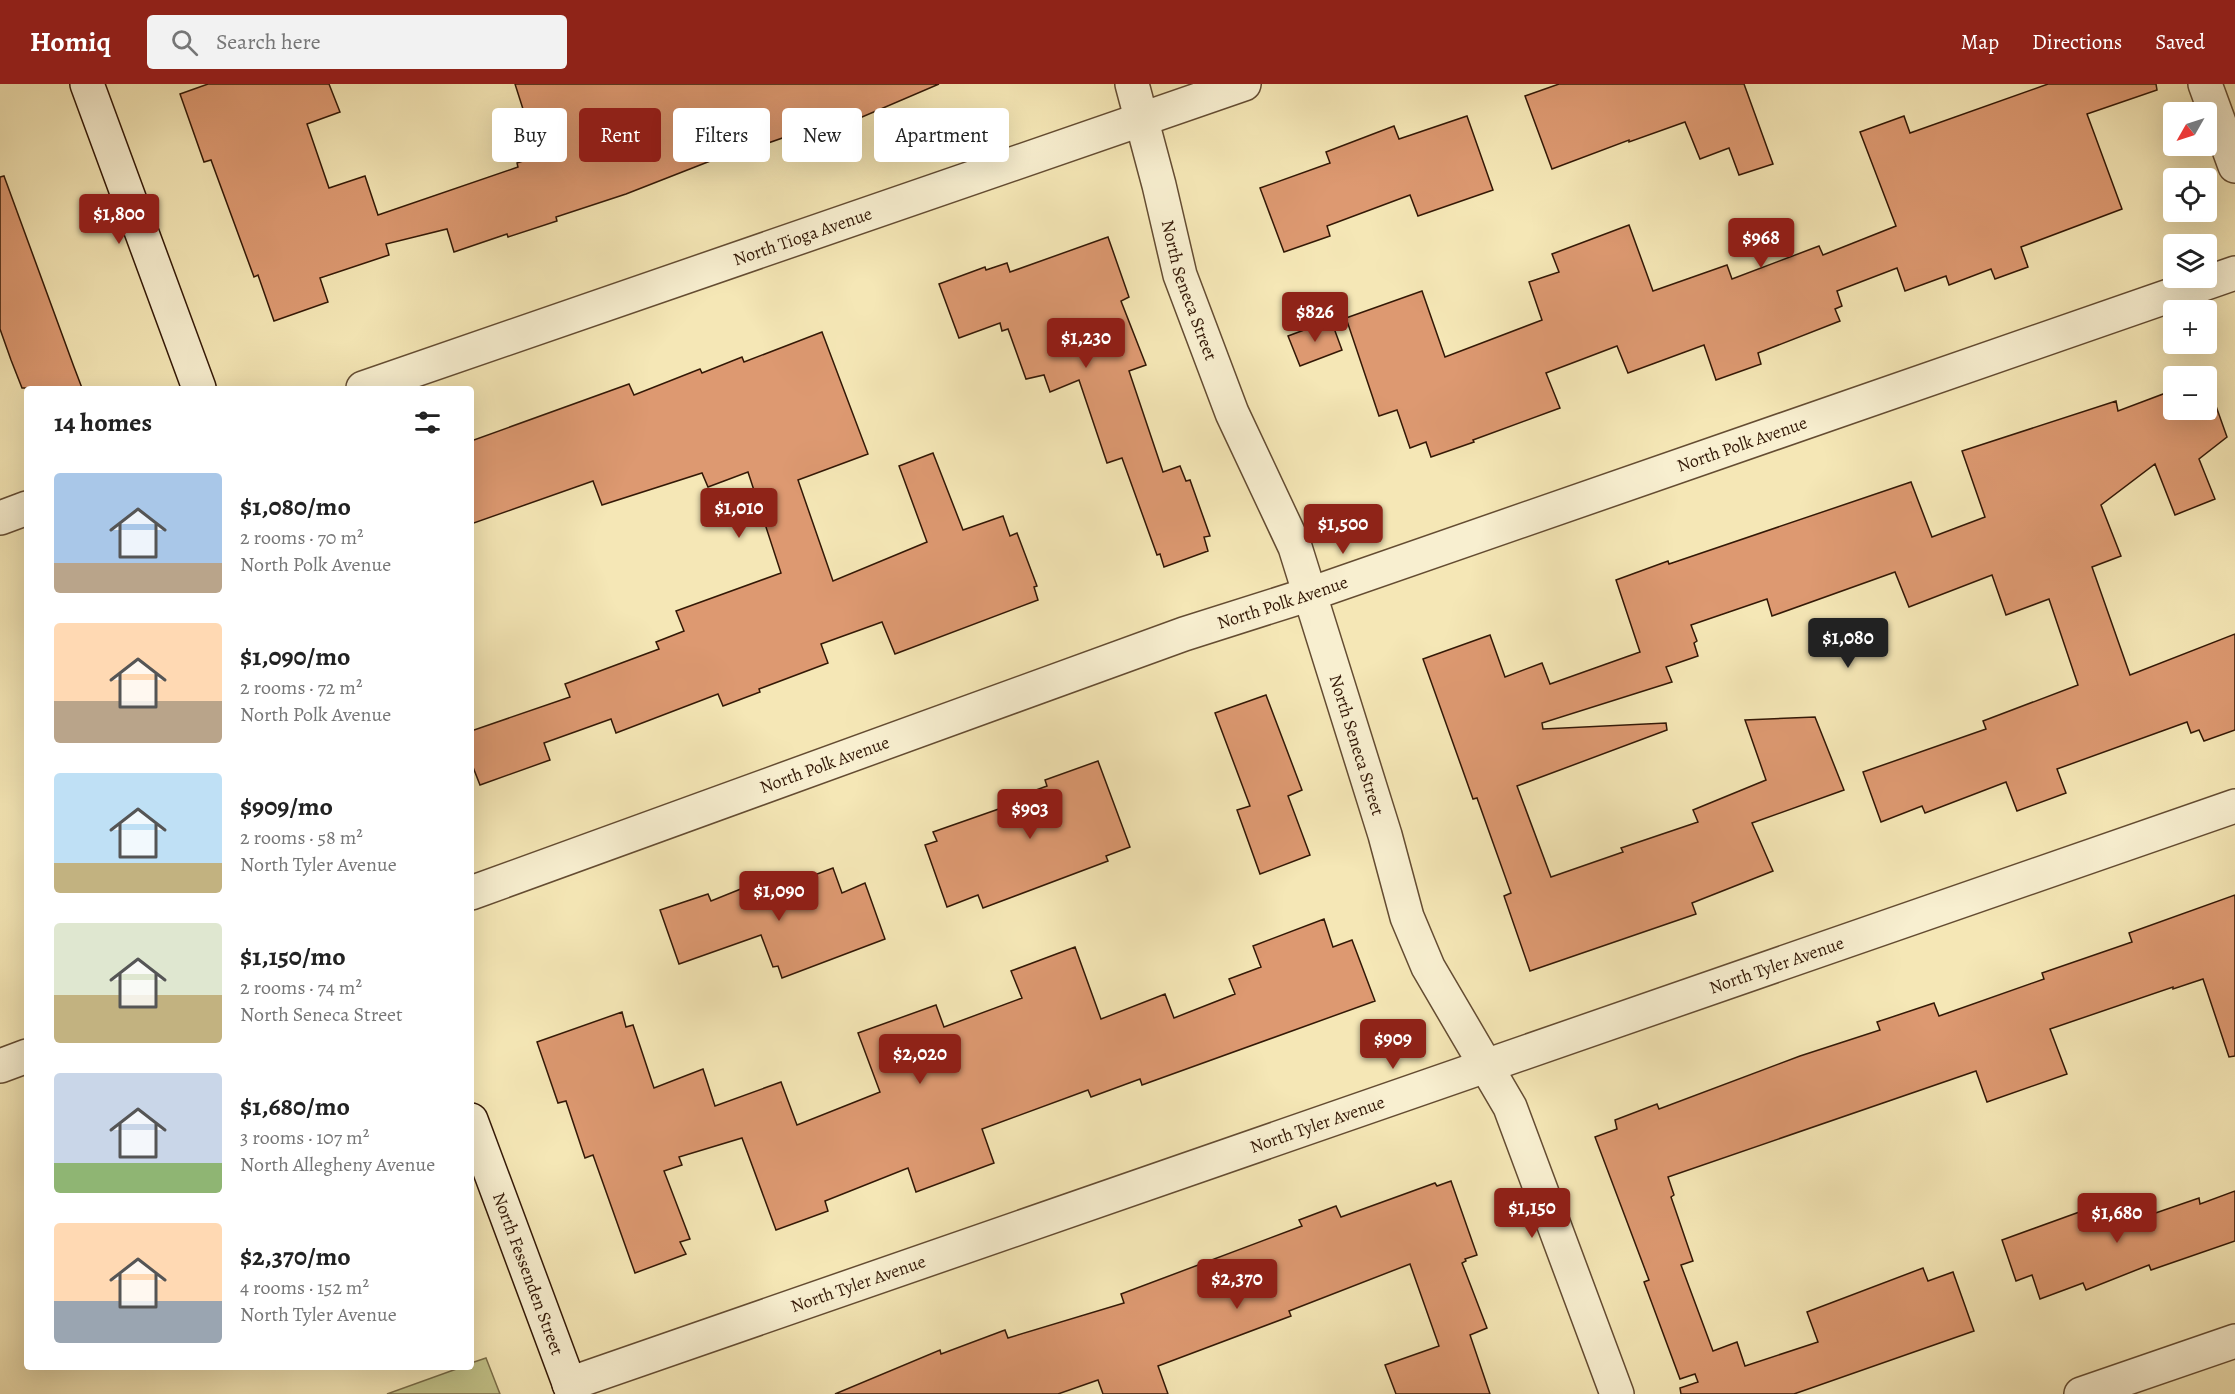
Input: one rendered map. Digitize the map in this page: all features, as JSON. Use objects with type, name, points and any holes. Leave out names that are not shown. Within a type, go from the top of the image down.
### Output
[{"type":"street","points":[[87,84],[198,386]]},
{"type":"street","name":"North Seneca Street","points":[[1132,84],[1180,275],[1232,412],[1295,547],[1385,835],[1407,917],[1428,967],[1510,1107],[1617,1394]]},
{"type":"street","name":"North Tioga Avenue","points":[[369,386],[1244,84]]},
{"type":"street","points":[[2205,84],[2235,166]]},
{"type":"street","name":"North Polk Avenue","points":[[474,892],[1184,634],[1310,594],[2235,273]]},
{"type":"street","points":[[0,518],[24,509]]},
{"type":"street","name":"North Tyler Avenue","points":[[571,1389],[1486,1065],[2235,806]]},
{"type":"street","points":[[0,1066],[24,1057]]},
{"type":"street","name":"North Fessenden Street","points":[[474,1128],[571,1389]]},
{"type":"street","points":[[2081,1394],[2235,1341]]},
{"type":"green space","points":[[486,1358],[500,1394],[387,1394],[454,1370],[474,1370],[474,1362]]},
{"type":"building","points":[[208,84],[329,84],[340,112],[307,124],[329,188],[365,176],[378,215],[518,167],[517,163],[520,162],[567,162],[567,108],[523,108],[515,84],[939,84],[883,108],[874,108],[874,112],[862,117],[862,108],[782,108],[782,138],[770,142],[770,108],[673,108],[673,162],[708,162],[626,194],[556,217],[557,221],[508,237],[507,234],[454,252],[447,229],[386,244],[389,255],[320,278],[328,302],[274,321],[258,275],[254,277],[211,160],[204,162],[180,94]]},
{"type":"building","points":[[1559,84],[1744,84],[1773,164],[1739,175],[1729,148],[1700,159],[1685,122],[1552,169],[1525,96]]},
{"type":"building","points":[[2048,84],[2156,84],[2157,90],[2087,114],[2122,209],[2021,247],[2028,267],[1995,279],[1991,269],[1949,285],[1946,276],[1905,291],[1897,268],[1837,291],[1842,306],[1835,309],[1840,321],[1758,353],[1761,364],[1716,380],[1704,345],[1628,373],[1617,346],[1546,373],[1560,408],[1431,457],[1426,442],[1410,448],[1397,410],[1379,416],[1346,318],[1422,291],[1445,357],[1542,320],[1529,282],[1559,272],[1552,254],[1629,225],[1653,291],[1727,265],[1732,279],[1819,246],[1823,255],[1896,226],[1860,132],[1904,116],[1910,133]]},
{"type":"building","points":[[1467,116],[1493,190],[1418,216],[1410,195],[1327,226],[1330,236],[1284,252],[1260,188],[1330,163],[1326,152],[1394,126],[1399,139]]},
{"type":"building","points":[[4,176],[81,386],[24,386],[22,388],[11,360],[0,329],[0,177]]},
{"type":"building","points":[[1108,237],[1129,297],[1121,301],[1146,365],[1129,371],[1163,472],[1180,466],[1186,481],[1190,480],[1210,536],[1204,537],[1208,551],[1164,567],[1160,554],[1157,555],[1122,458],[1107,463],[1079,380],[1050,392],[1044,375],[1026,379],[1008,329],[1002,331],[1000,323],[959,338],[939,284],[985,267],[986,270],[1007,263],[1010,272]]},
{"type":"building","points":[[1331,320],[1342,350],[1300,366],[1288,336]]},
{"type":"building","points":[[822,332],[868,454],[798,480],[833,581],[927,542],[899,466],[933,453],[963,530],[1003,516],[1010,536],[1017,533],[1037,586],[1034,587],[1038,600],[895,654],[882,622],[821,644],[828,663],[759,689],[760,692],[723,706],[718,694],[616,733],[611,719],[544,743],[550,760],[480,785],[474,770],[474,730],[570,697],[565,684],[659,649],[656,642],[684,631],[676,611],[781,573],[748,472],[708,487],[702,473],[602,505],[593,481],[474,523],[474,440],[629,384],[634,395],[700,369],[702,373],[742,357],[744,362]]},
{"type":"building","points":[[2163,394],[2163,420],[2217,420],[2217,409],[2227,437],[2199,459],[2215,499],[2175,515],[2155,464],[2101,505],[2121,556],[2092,567],[2130,675],[2235,634],[2235,730],[2204,741],[2199,730],[2191,733],[2187,722],[2057,769],[2066,793],[2017,811],[2006,782],[1925,813],[1922,806],[1881,822],[1863,772],[1986,729],[1983,721],[2078,685],[2049,599],[2006,615],[1992,575],[1909,607],[1895,572],[1772,616],[1767,599],[1691,625],[1697,641],[1694,643],[1698,656],[1666,667],[1672,682],[1542,723],[1543,729],[1666,723],[1667,730],[1517,786],[1551,877],[1623,852],[1621,848],[1698,822],[1693,810],[1766,780],[1745,720],[1815,717],[1844,790],[1752,823],[1773,871],[1692,903],[1696,914],[1530,971],[1504,896],[1511,893],[1477,798],[1473,799],[1423,659],[1490,635],[1505,677],[1542,663],[1550,684],[1640,652],[1616,580],[1911,482],[1932,537],[1985,517],[1962,451],[2116,401],[2118,411]]},
{"type":"building","points":[[1266,695],[1302,790],[1288,796],[1310,855],[1260,874],[1237,810],[1250,806],[1215,713]]},
{"type":"building","points":[[1098,761],[1130,847],[1106,856],[1108,861],[983,908],[978,895],[947,907],[925,845],[937,841],[933,832],[1013,804],[1011,799],[1047,786],[1045,780]]},
{"type":"building","points":[[833,868],[842,893],[865,883],[885,939],[782,978],[778,966],[773,967],[761,935],[679,964],[660,910],[708,894],[711,901],[783,872],[788,885]]},
{"type":"building","points":[[2235,895],[2235,1056],[2229,1057],[2203,979],[2050,1029],[2067,1074],[1987,1102],[1976,1071],[1668,1177],[1674,1195],[1671,1197],[1693,1261],[1681,1265],[1713,1351],[1737,1342],[1745,1366],[1818,1342],[1807,1312],[1923,1268],[1928,1281],[1953,1272],[1974,1331],[1794,1394],[1681,1394],[1680,1388],[1698,1382],[1695,1374],[1680,1379],[1644,1282],[1649,1280],[1595,1137],[1617,1129],[1615,1120],[1657,1104],[1659,1109],[1800,1056],[1880,1030],[1877,1022],[1934,1003],[1939,1016],[2044,979],[2042,973],[2132,942],[2129,933]]},
{"type":"building","points":[[1324,919],[1333,947],[1352,940],[1375,1001],[1142,1085],[1140,1079],[1091,1097],[1088,1090],[982,1129],[994,1163],[916,1192],[908,1168],[825,1201],[828,1211],[776,1230],[742,1138],[679,1157],[682,1165],[664,1171],[690,1239],[680,1242],[686,1254],[635,1273],[593,1155],[585,1158],[566,1101],[558,1103],[537,1042],[622,1012],[626,1027],[633,1025],[654,1088],[703,1069],[715,1106],[781,1082],[797,1125],[880,1092],[858,1033],[936,1005],[944,1027],[1022,998],[1011,971],[1075,947],[1101,1019],[1165,994],[1174,1018],[1235,994],[1229,979],[1261,967],[1253,946]]},
{"type":"building","points":[[1451,1181],[1477,1255],[1465,1259],[1466,1261],[1462,1263],[1487,1328],[1470,1335],[1490,1394],[1396,1394],[1385,1365],[1439,1346],[1410,1264],[1289,1311],[1291,1316],[1158,1366],[1168,1394],[1103,1394],[1098,1380],[1058,1394],[835,1394],[940,1350],[941,1354],[1005,1330],[1008,1338],[1124,1303],[1121,1294],[1302,1226],[1299,1220],[1336,1206],[1341,1217],[1435,1183],[1437,1186]]},
{"type":"building","points":[[2235,1191],[2235,1241],[2151,1270],[2149,1265],[2086,1290],[2083,1283],[2040,1299],[2032,1275],[2016,1281],[2002,1240],[2107,1202],[2115,1227],[2199,1198],[2200,1204]]}]
